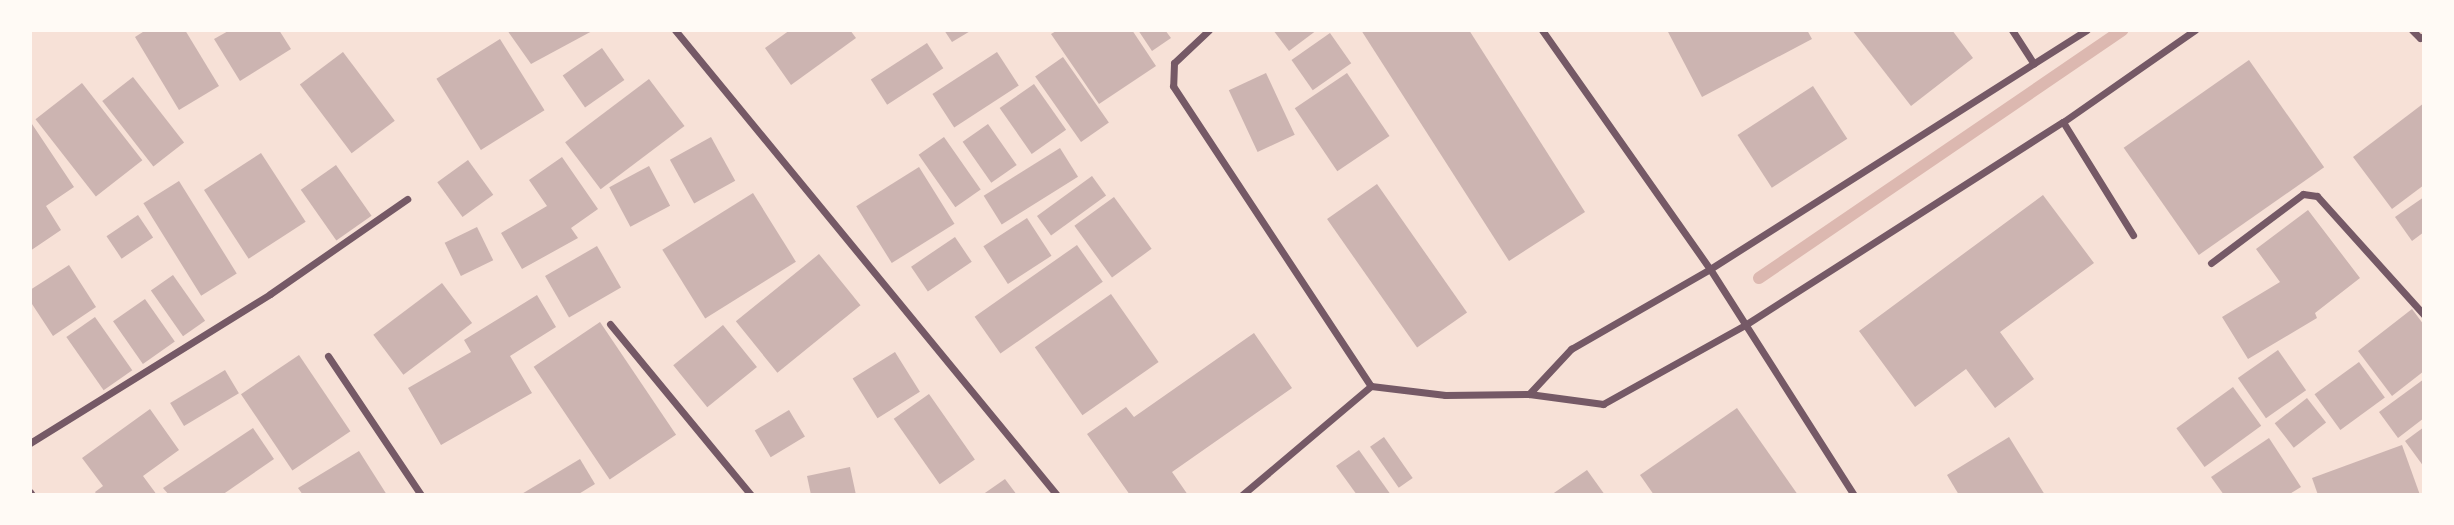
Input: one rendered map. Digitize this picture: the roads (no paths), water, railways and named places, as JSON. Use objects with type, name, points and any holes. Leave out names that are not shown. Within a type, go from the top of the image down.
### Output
[{"type":"street","points":[[675,30],[1057,495]]},
{"type":"street","points":[[1209,30],[1174,63],[1173,86],[1371,386]]},
{"type":"street","points":[[1542,30],[1717,279],[1854,495]]},
{"type":"street","points":[[2012,30],[2034,64]]},
{"type":"street","points":[[1529,394],[1571,349],[1710,269],[2086,30]]},
{"type":"street","points":[[1242,495],[1371,386],[1445,395],[1529,394],[1603,404],[1745,325],[2063,122],[2195,30]]},
{"type":"street","points":[[2412,30],[2420,38],[2424,36]]},
{"type":"street","points":[[2063,122],[2133,235]]},
{"type":"street","points":[[2211,263],[2303,194],[2317,196],[2424,315]]},
{"type":"street","points":[[30,443],[270,293],[407,199]]},
{"type":"street","points":[[610,324],[751,495]]},
{"type":"street","points":[[328,356],[421,495]]},
{"type":"waterway","points":[[1759,278],[2122,30]]}]
